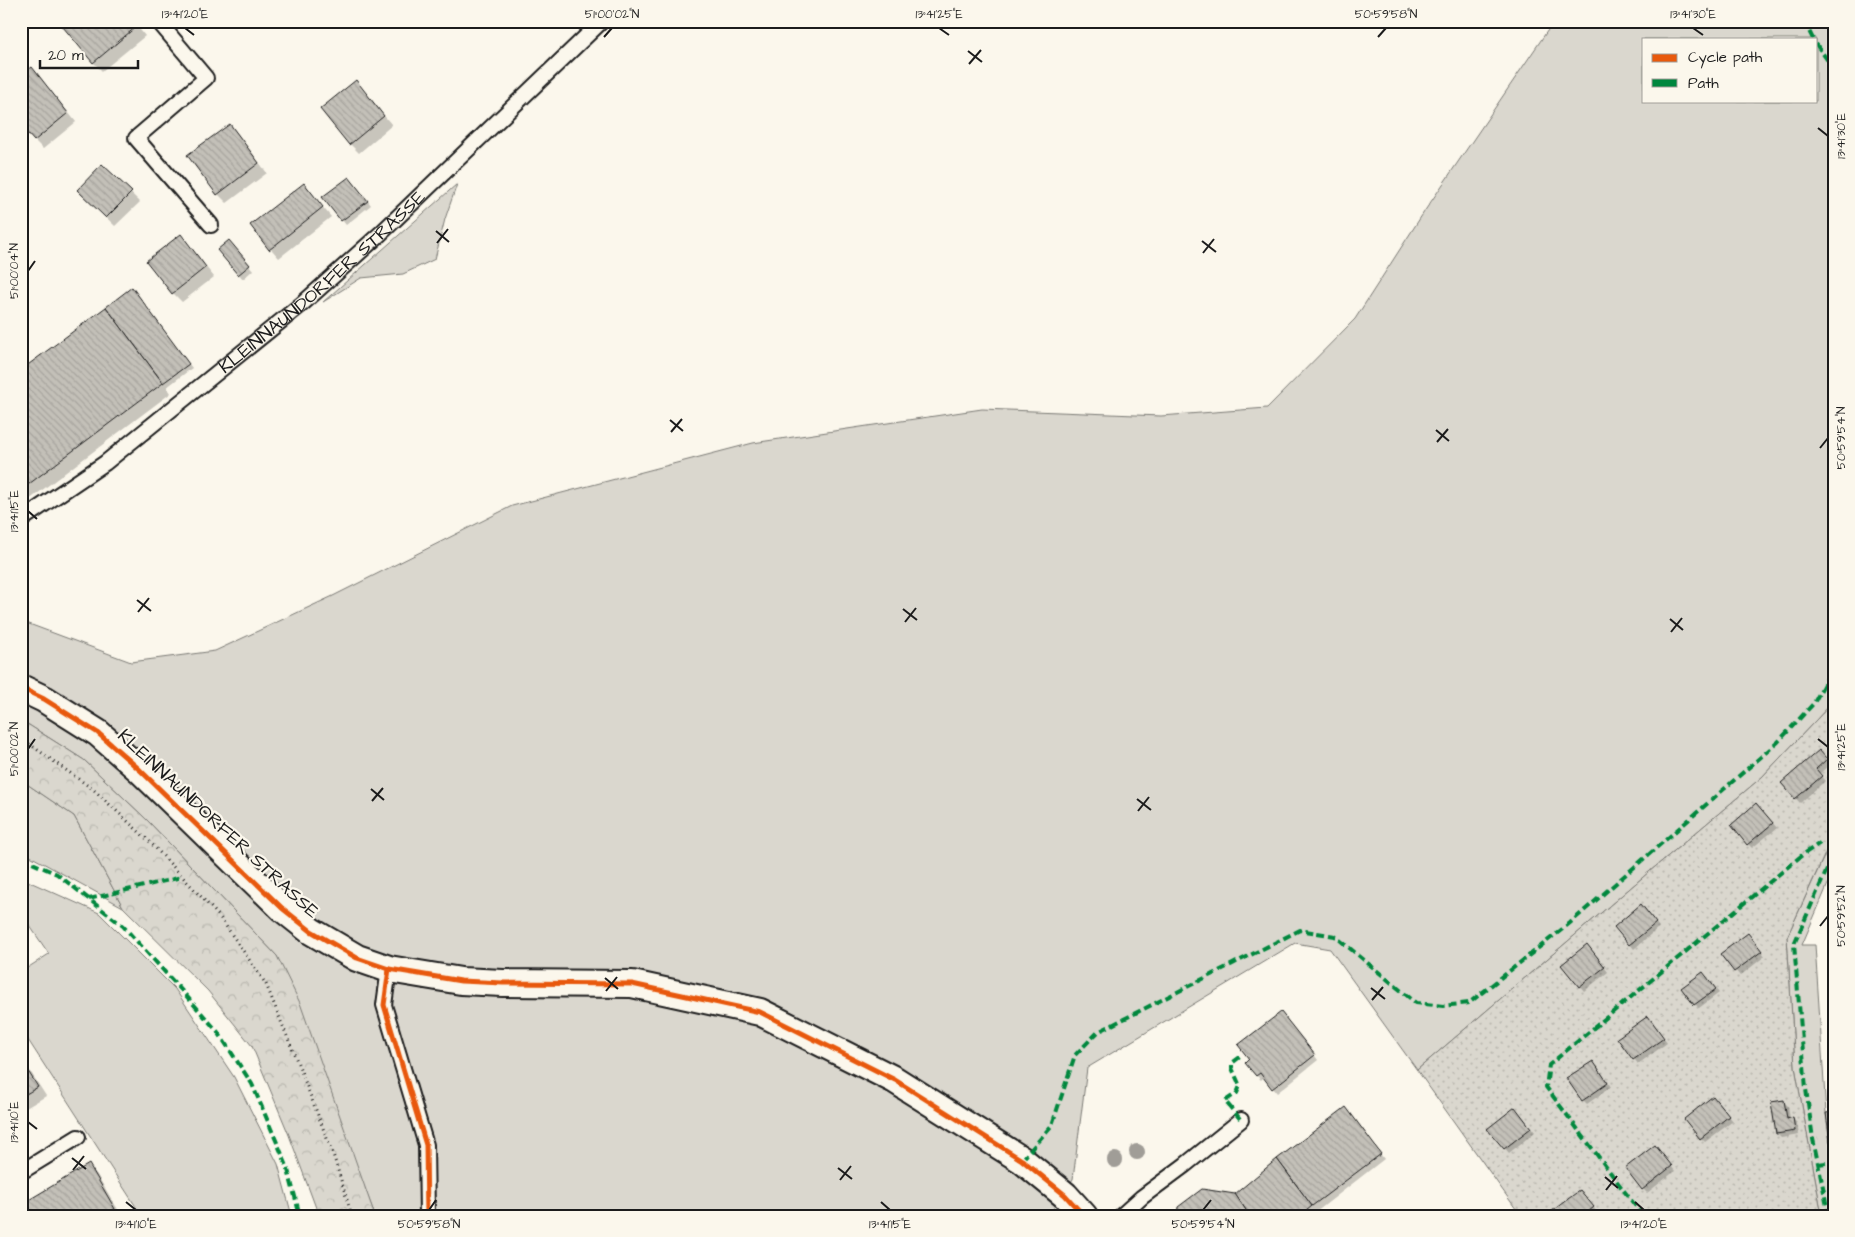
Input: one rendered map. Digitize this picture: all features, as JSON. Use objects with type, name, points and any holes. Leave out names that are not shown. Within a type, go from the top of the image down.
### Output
[{"type":"street","name":"KLEINNAUNDORFER STRASSE","points":[[21,688],[44,699],[98,733],[140,770],[282,908],[312,931],[357,958],[389,969],[461,981],[632,984],[760,1012],[895,1080],[1022,1160],[1065,1195],[1084,1216]]},
{"type":"lane","points":[[158,21],[206,78],[136,138],[210,225]]},
{"type":"lane","name":"KLEINNAUNDORFER STRASSE","points":[[21,520],[105,463],[302,304],[380,234],[602,21]]},
{"type":"lane","points":[[389,969],[384,1005],[426,1146],[427,1216]]},
{"type":"lane","points":[[1121,1216],[1142,1197],[1185,1166],[1241,1120]]},
{"type":"lane","points":[[21,1172],[78,1137]]},
{"type":"path","points":[[21,738],[94,790],[150,842],[224,923],[266,984],[333,1154],[352,1216]]},
{"type":"path","points":[[1813,1138],[1818,1138]]},
{"type":"green space","points":[[1554,21],[1834,21],[1834,701],[1762,777],[1417,1070],[1330,949],[1295,943],[1087,1068],[1073,1179],[1048,1216],[374,1216],[277,956],[147,820],[84,760],[21,720],[21,621],[131,662],[215,651],[333,596],[512,506],[753,443],[982,409],[1161,416],[1267,408],[1355,319],[1426,209]]},
{"type":"green space","points":[[457,184],[445,219],[435,259],[403,274],[361,278],[323,302]]},
{"type":"green space","points":[[1834,701],[1834,834],[1787,937],[1795,1067],[1822,1216],[1521,1216],[1417,1070],[1762,777]]},
{"type":"green space","points":[[21,720],[84,760],[147,820],[277,956],[300,1003],[374,1216],[319,1216],[289,1135],[252,1046],[208,991],[123,907],[74,816],[21,780]]},
{"type":"green space","points":[[21,780],[74,816],[123,907],[21,851]]},
{"type":"green space","points":[[1834,835],[1834,870],[1802,945],[1815,945],[1826,1113],[1834,1165],[1834,1216],[1822,1216],[1795,1067],[1787,937]]},
{"type":"green space","points":[[21,878],[99,913],[175,989],[234,1077],[278,1164],[292,1216],[142,1216],[21,1029],[21,972],[49,954],[21,913]]},
{"type":"building","points":[[58,21],[133,21],[137,26],[93,63]]},
{"type":"building","points":[[32,67],[68,113],[34,141],[21,126],[21,75]]},
{"type":"building","points":[[356,80],[384,116],[349,145],[320,109]]},
{"type":"building","points":[[230,124],[259,163],[217,195],[187,155]]},
{"type":"building","points":[[102,164],[132,192],[106,218],[77,190]]},
{"type":"building","points":[[349,177],[368,201],[341,221],[322,197]]},
{"type":"building","points":[[304,183],[323,207],[269,250],[250,225]]},
{"type":"building","points":[[181,234],[206,267],[172,294],[146,261]]},
{"type":"building","points":[[229,240],[250,265],[238,275],[217,250]]},
{"type":"building","points":[[132,287],[189,364],[163,383],[106,307]]},
{"type":"building","points":[[106,307],[163,383],[21,490],[21,370]]},
{"type":"building","points":[[1819,750],[1827,759],[1816,769],[1822,776],[1795,799],[1781,783]]},
{"type":"building","points":[[1756,803],[1773,823],[1747,845],[1731,825]]},
{"type":"building","points":[[1641,904],[1656,923],[1629,945],[1614,927]]},
{"type":"building","points":[[1748,933],[1762,951],[1734,972],[1720,954]]},
{"type":"building","points":[[1587,944],[1605,967],[1579,987],[1561,965]]},
{"type":"building","points":[[1703,972],[1716,989],[1694,1005],[1681,988]]},
{"type":"building","points":[[1281,1012],[1315,1055],[1272,1089],[1260,1073],[1256,1076],[1245,1063],[1249,1059],[1238,1045]]},
{"type":"building","points":[[1648,1016],[1664,1038],[1633,1060],[1617,1038]]},
{"type":"building","points":[[21,1060],[38,1087],[21,1097]]},
{"type":"building","points":[[1593,1061],[1608,1083],[1582,1101],[1566,1078]]},
{"type":"building","points":[[1713,1096],[1729,1116],[1700,1139],[1684,1119]]},
{"type":"building","points":[[1784,1100],[1787,1119],[1793,1117],[1795,1131],[1776,1134],[1771,1102]]},
{"type":"building","points":[[1346,1107],[1381,1154],[1312,1206],[1277,1159]]},
{"type":"building","points":[[1515,1107],[1531,1128],[1504,1149],[1487,1129]]},
{"type":"building","points":[[1834,1112],[1834,1141],[1830,1142],[1826,1113]]},
{"type":"building","points":[[1655,1145],[1672,1166],[1642,1190],[1625,1168]]},
{"type":"building","points":[[1277,1159],[1312,1206],[1300,1216],[1250,1216],[1235,1194]]},
{"type":"building","points":[[89,1164],[115,1209],[104,1216],[29,1216],[22,1204]]},
{"type":"building","points":[[1202,1189],[1235,1194],[1250,1216],[1177,1216],[1178,1207]]},
{"type":"building","points":[[1580,1190],[1594,1207],[1583,1216],[1556,1216],[1552,1211]]},
{"type":"marked path","points":[[1804,21],[1812,38]]},
{"type":"marked path","points":[[1818,47],[1834,69]]},
{"type":"marked path","points":[[1022,1160],[1052,1125],[1075,1055],[1098,1032],[1300,930],[1335,936],[1416,1003],[1443,1006],[1469,1003],[1570,923],[1778,742],[1814,703],[1834,665]]},
{"type":"marked path","points":[[1643,1216],[1546,1087],[1549,1065],[1801,856],[1820,843]]},
{"type":"marked path","points":[[1829,1216],[1813,1139],[1806,1089],[1794,944],[1834,854]]},
{"type":"marked path","points":[[21,858],[57,874],[123,926],[218,1032],[252,1084],[287,1166],[300,1216]]},
{"type":"marked path","points":[[89,899],[182,877]]},
{"type":"marked path","points":[[1240,1057],[1232,1063],[1232,1068],[1240,1086],[1237,1093],[1225,1101],[1241,1120]]},
{"type":"marked path","points":[[1818,1164],[1834,1162]]},
{"type":"cycle path","points":[[21,688],[44,699],[98,733],[140,770],[282,908],[311,931],[357,958],[389,969],[461,981],[632,984],[760,1012],[895,1080],[1022,1160],[1065,1195],[1084,1216]]},
{"type":"cycle path","points":[[389,969],[384,1005],[426,1145],[427,1216]]}]
